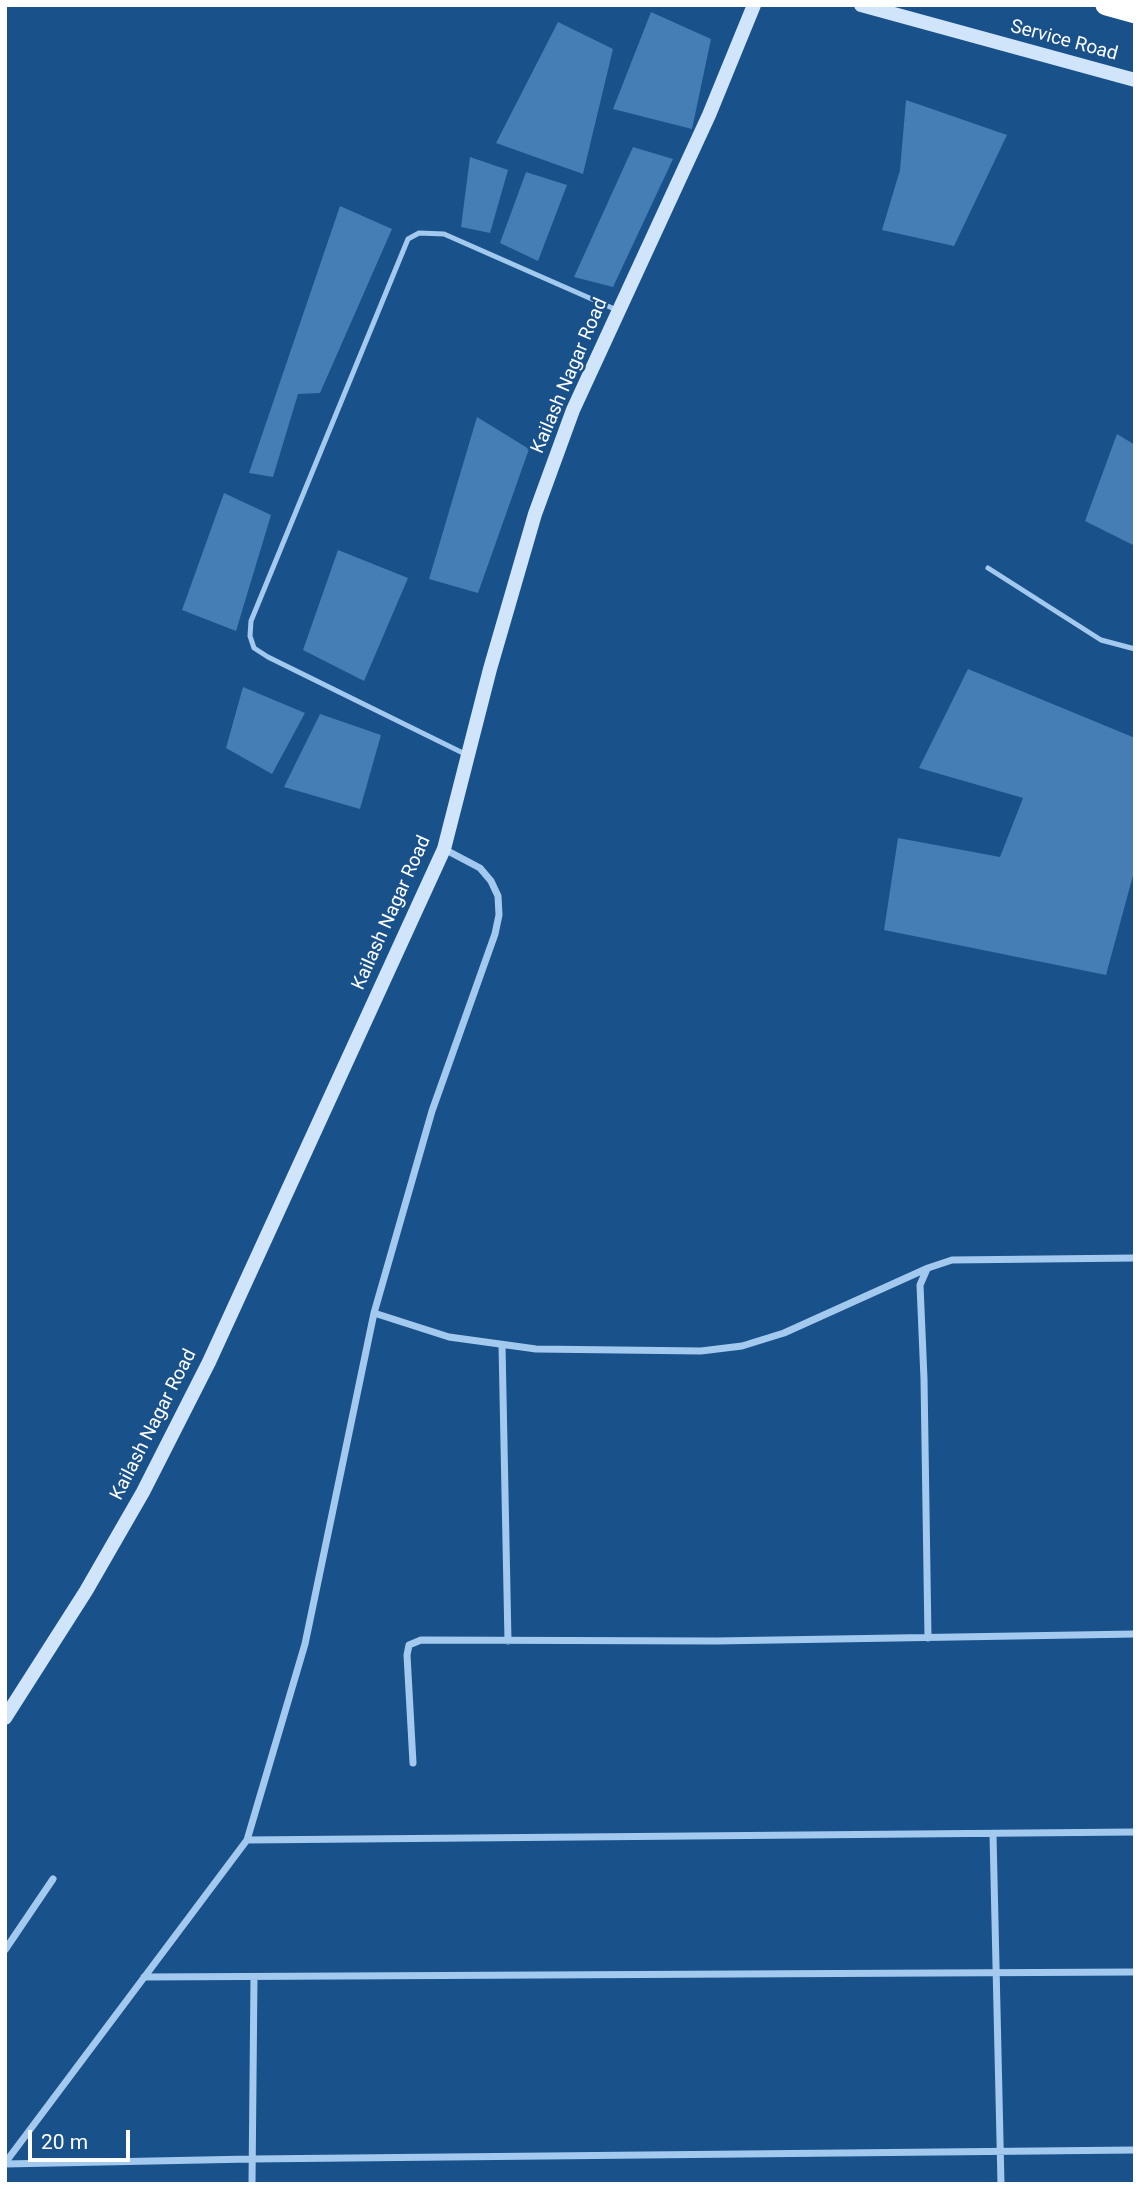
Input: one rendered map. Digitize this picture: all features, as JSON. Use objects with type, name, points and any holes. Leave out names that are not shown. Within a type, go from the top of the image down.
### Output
[{"type":"highway","points":[[1106,5],[1135,13]]},
{"type":"street","name":"Kailash Nagar Road","points":[[5,1718],[86,1591],[124,1525],[209,1362],[444,849],[490,669],[535,514],[573,410],[709,115],[754,5]]},
{"type":"street","name":"Service Road","points":[[861,5],[1135,80]]},
{"type":"street","points":[[5,2163],[247,1840],[305,1644],[374,1313],[432,1111],[495,934],[499,915],[498,896],[491,881],[480,868],[444,849]]},
{"type":"street","points":[[374,1313],[449,1337],[536,1349],[701,1351],[742,1346],[784,1333],[928,1268],[952,1260],[1135,1258]]},
{"type":"street","points":[[928,1268],[920,1285],[928,1638]]},
{"type":"street","points":[[502,1345],[508,1641]]},
{"type":"street","points":[[413,1763],[407,1655],[409,1645],[421,1640],[716,1642],[1135,1634]]},
{"type":"street","points":[[247,1840],[1135,1832]]},
{"type":"street","points":[[993,1834],[1002,2184]]},
{"type":"street","points":[[5,1950],[54,1879]]},
{"type":"street","points":[[144,1977],[1135,1972]]},
{"type":"street","points":[[251,2184],[254,1977]]},
{"type":"street","points":[[5,2163],[1135,2150]]},
{"type":"lane","points":[[469,756],[268,657],[254,648],[250,636],[251,621],[408,239],[419,233],[444,234],[619,311]]},
{"type":"lane","points":[[988,568],[1101,640],[1135,649]]},
{"type":"building","points":[[651,12],[711,39],[692,129],[613,109]]},
{"type":"building","points":[[558,22],[613,49],[583,174],[496,143]]},
{"type":"building","points":[[906,100],[1007,135],[954,246],[882,230],[900,170]]},
{"type":"building","points":[[633,147],[673,159],[613,287],[574,277]]},
{"type":"building","points":[[470,157],[508,170],[490,233],[461,227]]},
{"type":"building","points":[[526,172],[567,185],[538,261],[500,243]]},
{"type":"building","points":[[340,206],[392,229],[320,393],[298,394],[273,477],[249,473]]},
{"type":"building","points":[[477,417],[529,449],[478,593],[429,579]]},
{"type":"building","points":[[1117,434],[1135,445],[1135,546],[1085,521]]},
{"type":"building","points":[[224,493],[271,515],[236,631],[182,610]]},
{"type":"building","points":[[338,550],[408,578],[364,681],[303,650]]},
{"type":"building","points":[[968,669],[1135,738],[1135,868],[1106,975],[884,930],[898,838],[1000,857],[1023,798],[919,768]]},
{"type":"building","points":[[243,687],[305,713],[272,774],[226,748]]},
{"type":"building","points":[[320,714],[381,735],[360,809],[284,787]]}]
